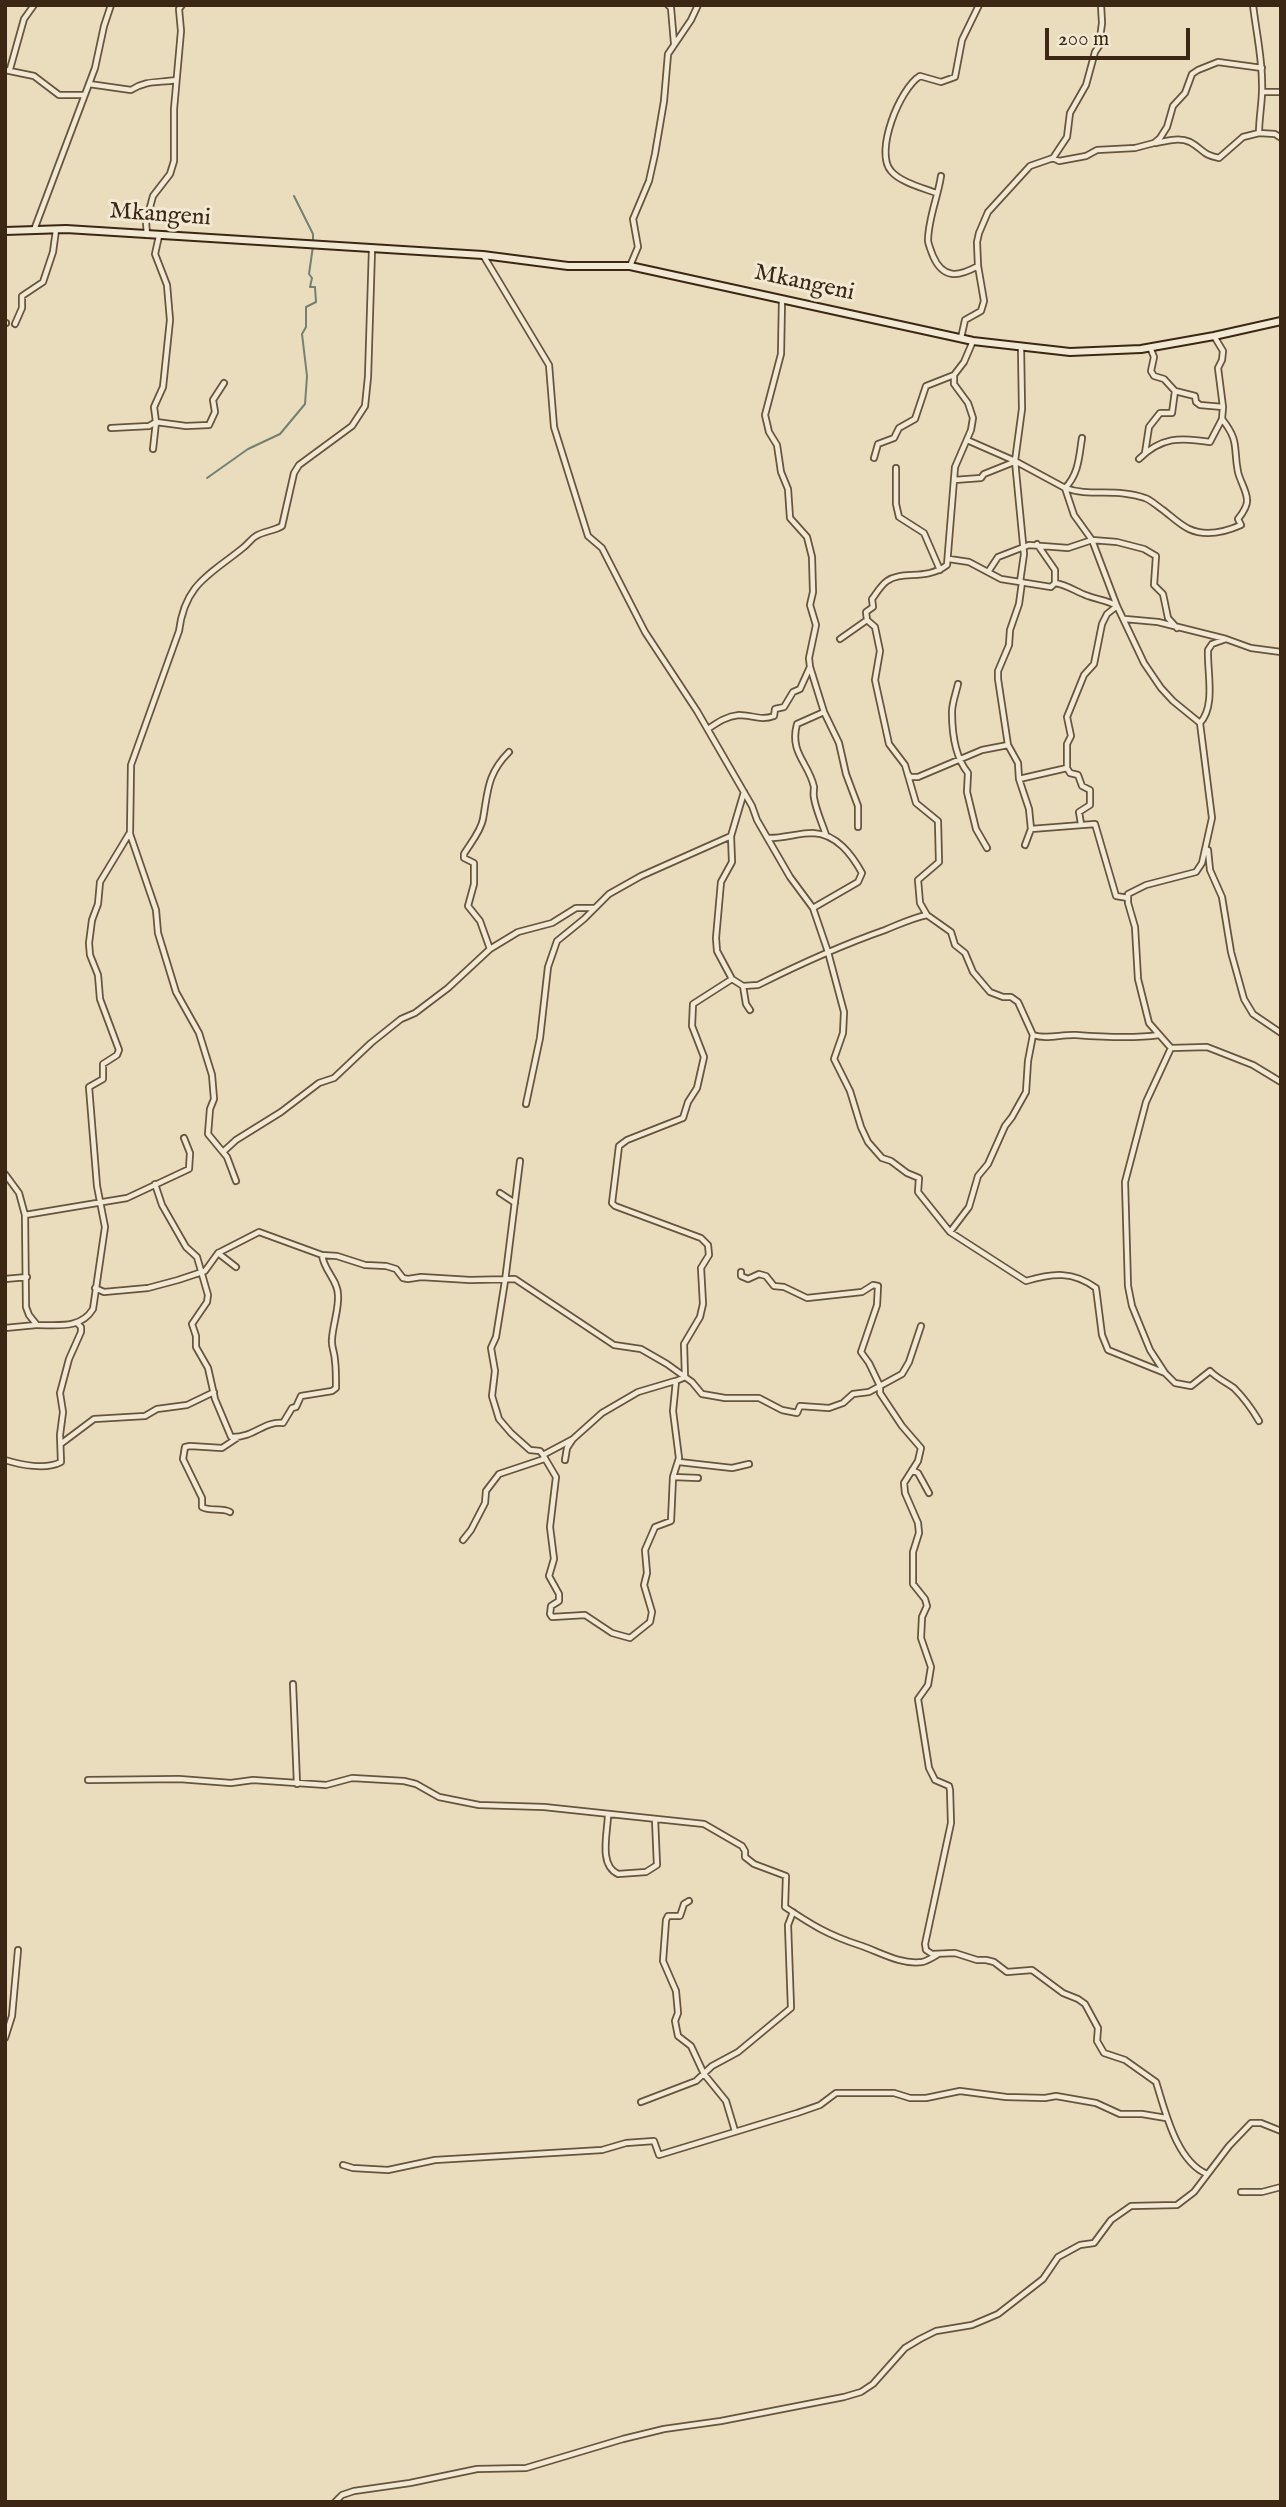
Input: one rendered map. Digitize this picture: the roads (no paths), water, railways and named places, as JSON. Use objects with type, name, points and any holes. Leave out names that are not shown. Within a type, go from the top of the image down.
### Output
[{"type":"street","points":[[34,5],[24,19],[8,70],[34,76],[59,95],[85,95]]},
{"type":"street","points":[[34,230],[89,84],[111,5]]},
{"type":"street","points":[[147,235],[146,222],[153,197],[170,174],[174,161],[176,80],[181,31],[179,9],[182,5]]},
{"type":"street","points":[[668,5],[671,8],[674,44]]},
{"type":"street","points":[[630,266],[638,247],[633,219],[649,181],[661,123],[668,54],[698,5]]},
{"type":"street","points":[[936,193],[890,171],[884,150],[894,112],[911,81],[920,76],[941,82],[955,77],[962,40],[979,5]]},
{"type":"street","points":[[961,338],[965,320],[981,311],[984,301],[978,266],[978,236],[988,212],[1030,166],[1053,158],[1067,137],[1070,113],[1086,85],[1099,46],[1101,5]]},
{"type":"street","points":[[1252,5],[1259,35],[1262,68],[1259,132]]},
{"type":"street","points":[[1154,143],[1167,127],[1173,106],[1185,93],[1192,74],[1218,62],[1262,68]]},
{"type":"street","points":[[89,84],[131,90],[141,84],[176,80]]},
{"type":"street","points":[[1262,92],[1281,92]]},
{"type":"street","points":[[1053,158],[1059,162],[1086,156],[1097,150],[1135,148],[1166,140],[1188,142],[1205,155],[1219,158],[1242,137],[1259,132],[1275,134],[1281,138]]},
{"type":"street","points":[[942,176],[936,193],[928,244],[939,269],[945,273],[964,272],[978,266]]},
{"type":"street","points":[[15,324],[23,296],[43,282],[53,252],[56,230]]},
{"type":"street","name":"Mkangeni","points":[[5,231],[56,230],[147,235],[482,255],[568,266],[630,266],[972,341],[1084,352],[1150,347],[1214,337],[1281,321]]},
{"type":"street","points":[[153,449],[156,422],[154,407],[163,387],[170,320],[167,285],[155,254],[159,236]]},
{"type":"street","points":[[236,1181],[223,1151],[208,1134],[214,1099],[212,1075],[199,1033],[176,992],[158,933],[156,910],[130,834],[131,765],[178,631],[181,611],[191,591],[257,535],[273,532],[282,526],[294,473],[299,465],[352,426],[365,406],[372,249]]},
{"type":"street","points":[[482,255],[549,365],[554,427],[588,536],[602,548],[645,632],[708,729],[790,877],[813,908],[844,1013],[843,1033],[834,1059],[850,1091],[868,1142],[882,1158],[919,1178],[918,1192],[950,1232],[1024,1281],[1049,1274],[1077,1276],[1096,1288],[1102,1335],[1108,1350],[1165,1373]]},
{"type":"street","points":[[782,299],[781,354],[765,415],[769,432],[778,445],[781,472],[788,489],[790,518],[807,537],[812,557],[813,592],[810,604],[816,625],[809,658],[810,667],[824,712],[839,743],[846,774],[858,806],[858,827]]},
{"type":"street","points":[[1139,459],[1159,443],[1180,439],[1210,442],[1222,419],[1223,407],[1218,368],[1223,351],[1214,337]]},
{"type":"street","points":[[874,458],[878,444],[894,438],[899,428],[915,419],[926,386],[954,375],[964,362],[972,341]]},
{"type":"street","points":[[1021,347],[1022,408],[1015,461],[1024,564],[1019,604],[1010,631],[1009,645],[998,671],[1008,745],[1018,763],[1019,779],[1029,809],[1031,829],[1025,845]]},
{"type":"street","points":[[1150,347],[1154,357],[1151,371],[1154,376],[1164,379],[1175,391],[1195,396],[1200,405],[1223,407]]},
{"type":"street","points":[[950,1232],[969,1207],[978,1176],[988,1164],[1005,1125],[1026,1092],[1033,1035],[1018,1002],[1011,997],[990,992],[973,972],[965,953],[955,945],[951,932],[927,915],[920,904],[918,880],[939,862],[938,821],[916,803],[901,759],[889,744],[875,680],[880,652],[875,628],[867,620],[866,612],[873,607],[872,599],[889,579],[924,575],[947,565],[955,467],[973,418],[968,403],[954,384],[954,375]]},
{"type":"street","points":[[111,428],[149,426],[156,422],[186,426],[209,425],[215,412],[213,400],[224,383]]},
{"type":"street","points":[[1145,453],[1149,427],[1160,413],[1172,413],[1175,391]]},
{"type":"street","points":[[967,440],[1015,461],[1065,488],[1079,493],[1107,491],[1145,498],[1175,517],[1187,529],[1214,534],[1241,525],[1238,519],[1247,500],[1244,483],[1239,476],[1237,446],[1233,433],[1222,419]]},
{"type":"street","points":[[1065,488],[1072,481],[1077,469],[1082,438]]},
{"type":"street","points":[[954,480],[981,478],[984,474],[1015,461]]},
{"type":"street","points":[[896,468],[898,517],[924,533],[940,570]]},
{"type":"street","points":[[1065,488],[1074,515],[1092,540],[1117,606],[1144,663],[1161,688],[1200,723]]},
{"type":"street","points":[[988,572],[998,557],[1037,544],[1068,548],[1092,540],[1117,542],[1144,549],[1156,556],[1154,585],[1163,594],[1168,618],[1177,628]]},
{"type":"street","points":[[948,559],[970,562],[1002,579],[1051,587],[1055,583],[1055,570],[1037,544]]},
{"type":"street","points":[[1055,583],[1070,586],[1085,595],[1109,601],[1117,606]]},
{"type":"street","points":[[1081,824],[1079,812],[1090,805],[1090,790],[1082,786],[1079,776],[1067,768],[1067,744],[1071,736],[1067,717],[1084,675],[1094,664],[1102,624],[1107,614],[1117,606]]},
{"type":"street","points":[[1124,619],[1158,622],[1226,639],[1251,649],[1281,652]]},
{"type":"street","points":[[840,639],[867,620]]},
{"type":"street","points":[[1226,639],[1212,644],[1208,650],[1207,709],[1200,723],[1212,809],[1202,863],[1196,872],[1146,885],[1128,894],[1135,927],[1138,979],[1149,1023],[1171,1048],[1207,1047],[1253,1065],[1281,1082]]},
{"type":"street","points":[[708,729],[725,718],[740,715],[765,719],[774,716],[775,709],[784,707],[793,692],[800,689],[810,667]]},
{"type":"street","points":[[958,684],[952,712],[953,737],[960,760],[968,774],[967,792],[976,829],[987,848]]},
{"type":"street","points":[[824,712],[797,724],[795,732],[797,753],[811,780],[827,836]]},
{"type":"street","points":[[907,773],[911,777],[918,777],[982,750],[1008,745]]},
{"type":"street","points":[[490,949],[480,921],[468,906],[474,884],[474,863],[464,858],[464,854],[483,822],[483,806],[490,781],[499,761],[509,752]]},
{"type":"street","points":[[1019,779],[1067,768]]},
{"type":"street","points":[[744,791],[730,836],[732,862],[721,882],[716,938],[717,951],[732,979],[743,986],[758,985],[828,952],[901,922],[927,915]]},
{"type":"street","points":[[1031,829],[1095,824],[1116,896],[1128,898]]},
{"type":"street","points":[[769,838],[787,838],[811,833],[827,836],[851,853],[862,873],[858,883],[813,908]]},
{"type":"street","points":[[5,1328],[78,1324],[87,1318],[93,1309],[105,1227],[97,1186],[89,1087],[103,1079],[103,1064],[119,1050],[100,999],[98,975],[90,955],[89,943],[100,882],[130,834]]},
{"type":"street","points":[[526,1104],[540,1038],[548,967],[557,941],[609,894],[641,876],[730,836]]},
{"type":"street","points":[[1207,842],[1210,870],[1222,897],[1231,952],[1244,999],[1253,1014],[1281,1033]]},
{"type":"street","points":[[223,1151],[319,1083],[334,1078],[371,1043],[448,988],[490,949],[518,932],[552,923],[576,908],[594,908]]},
{"type":"street","points":[[685,1377],[684,1344],[700,1317],[703,1304],[701,1268],[709,1255],[708,1245],[701,1238],[615,1206],[612,1203],[614,1179],[618,1146],[683,1118],[688,1102],[697,1088],[704,1057],[692,1026],[693,1004],[732,979]]},
{"type":"street","points":[[743,986],[746,1004],[750,1010]]},
{"type":"street","points":[[1033,1035],[1043,1038],[1073,1034],[1092,1037],[1159,1035]]},
{"type":"street","points":[[1171,1048],[1146,1102],[1125,1182],[1128,1286],[1132,1306],[1150,1350],[1165,1373],[1175,1382],[1191,1387],[1210,1371],[1218,1380],[1232,1386],[1248,1403],[1259,1421]]},
{"type":"street","points":[[25,1215],[127,1198],[189,1169],[190,1153],[184,1138]]},
{"type":"street","points":[[520,1161],[505,1281],[496,1337],[491,1348],[495,1371],[492,1396],[499,1419],[530,1450],[540,1451],[556,1477],[550,1527],[554,1559],[549,1577],[559,1594],[559,1601],[551,1606],[552,1618],[585,1615],[612,1633],[630,1638],[650,1622],[652,1612],[644,1585],[647,1573],[644,1555],[655,1527],[671,1521],[673,1477],[679,1462],[673,1411],[676,1381]]},
{"type":"street","points":[[5,1174],[19,1193],[25,1215],[26,1307],[37,1325]]},
{"type":"street","points":[[155,1184],[162,1205],[186,1247],[197,1257],[202,1273],[208,1295],[207,1302],[192,1324],[196,1347],[206,1363],[231,1437],[250,1436],[262,1427],[283,1423],[301,1396],[336,1388],[336,1363],[332,1347],[338,1294],[335,1282],[323,1265],[322,1255]]},
{"type":"street","points":[[500,1193],[515,1203]]},
{"type":"street","points":[[95,1287],[104,1292],[148,1288],[202,1273],[218,1253],[259,1232],[322,1255],[396,1269],[403,1278],[408,1279],[515,1279],[614,1345],[641,1349],[685,1377],[702,1394],[725,1398],[759,1398],[793,1413],[797,1413],[800,1406],[804,1405],[830,1408],[843,1403],[853,1394],[869,1391],[902,1374],[921,1326]]},
{"type":"street","points":[[218,1253],[236,1267]]},
{"type":"street","points":[[741,1272],[741,1276],[748,1279],[759,1274],[766,1276],[774,1286],[784,1287],[807,1298],[862,1292],[873,1285],[878,1286],[877,1305],[860,1352],[869,1363],[880,1386],[880,1393],[921,1448],[920,1457],[904,1483],[905,1493],[918,1523],[919,1533],[912,1552],[913,1584],[927,1606],[922,1617],[922,1638],[931,1667],[928,1685],[918,1699],[929,1769],[935,1780],[949,1786],[950,1790],[951,1823],[925,1944],[926,1950],[932,1954],[955,1954],[994,1962],[1007,1972],[1032,1970],[1063,1993],[1086,2004],[1098,2028],[1097,2041],[1100,2048],[1104,2053],[1125,2060],[1156,2082],[1166,2118],[1180,2148],[1201,2172],[1207,2174]]},
{"type":"street","points":[[5,1279],[27,1277]]},
{"type":"street","points":[[5,1460],[18,1464],[55,1465],[61,1462],[63,1412],[60,1393],[69,1359],[81,1332],[78,1324]]},
{"type":"street","points":[[463,1540],[471,1531],[485,1503],[486,1491],[499,1474],[544,1457],[573,1439],[602,1413],[638,1392],[685,1377]]},
{"type":"street","points":[[62,1443],[94,1419],[145,1416],[157,1409],[187,1405],[214,1392]]},
{"type":"street","points":[[230,1512],[202,1507],[202,1498],[183,1459],[183,1451],[190,1446],[222,1448],[238,1438]]},
{"type":"street","points":[[565,1460],[567,1448],[573,1439]]},
{"type":"street","points":[[679,1462],[732,1468],[749,1464]]},
{"type":"street","points":[[912,1470],[918,1474],[929,1493]]},
{"type":"street","points":[[673,1477],[698,1478]]},
{"type":"street","points":[[293,1684],[297,1784]]},
{"type":"street","points":[[88,1780],[179,1779],[231,1783],[253,1780],[327,1785],[352,1778],[404,1781],[416,1784],[439,1797],[479,1805],[544,1807],[704,1824],[742,1846],[745,1857],[754,1864],[786,1876],[785,1907],[831,1936],[893,1959],[922,1962],[938,1954]]},
{"type":"street","points":[[608,1814],[605,1857],[607,1866],[618,1874],[646,1872],[657,1865],[655,1819]]},
{"type":"street","points":[[689,1901],[684,1904],[680,1916],[672,1914],[666,1920],[663,1961],[676,1991],[678,2036],[691,2046],[704,2074],[726,2101],[735,2131]]},
{"type":"street","points":[[641,2102],[696,2081],[738,2052],[792,2008],[788,1925],[793,1912]]},
{"type":"street","points":[[5,2038],[12,2016],[18,1950]]},
{"type":"street","points":[[343,2165],[388,2170],[435,2160],[504,2158],[602,2150],[626,2143],[654,2141],[659,2155],[797,2113],[820,2105],[835,2093],[846,2092],[894,2093],[909,2098],[926,2098],[960,2091],[1006,2098],[1056,2096],[1096,2103],[1120,2115],[1142,2114],[1166,2118]]},
{"type":"street","points":[[335,2502],[342,2495],[354,2491],[477,2469],[526,2468],[664,2429],[721,2421],[861,2392],[873,2384],[905,2348],[936,2331],[972,2325],[998,2315],[1043,2279],[1058,2257],[1080,2245],[1094,2243],[1111,2220],[1132,2206],[1177,2206],[1194,2192],[1251,2123],[1261,2123],[1281,2131]]},
{"type":"street","points":[[1241,2192],[1262,2192],[1281,2187]]},
{"type":"waterway","points":[[294,196],[313,234],[313,241]]},
{"type":"waterway","points":[[207,478],[248,449],[280,434],[305,404],[307,376],[302,334],[306,327],[306,307],[316,302],[315,287],[310,287],[312,278],[309,274],[313,246]]}]
